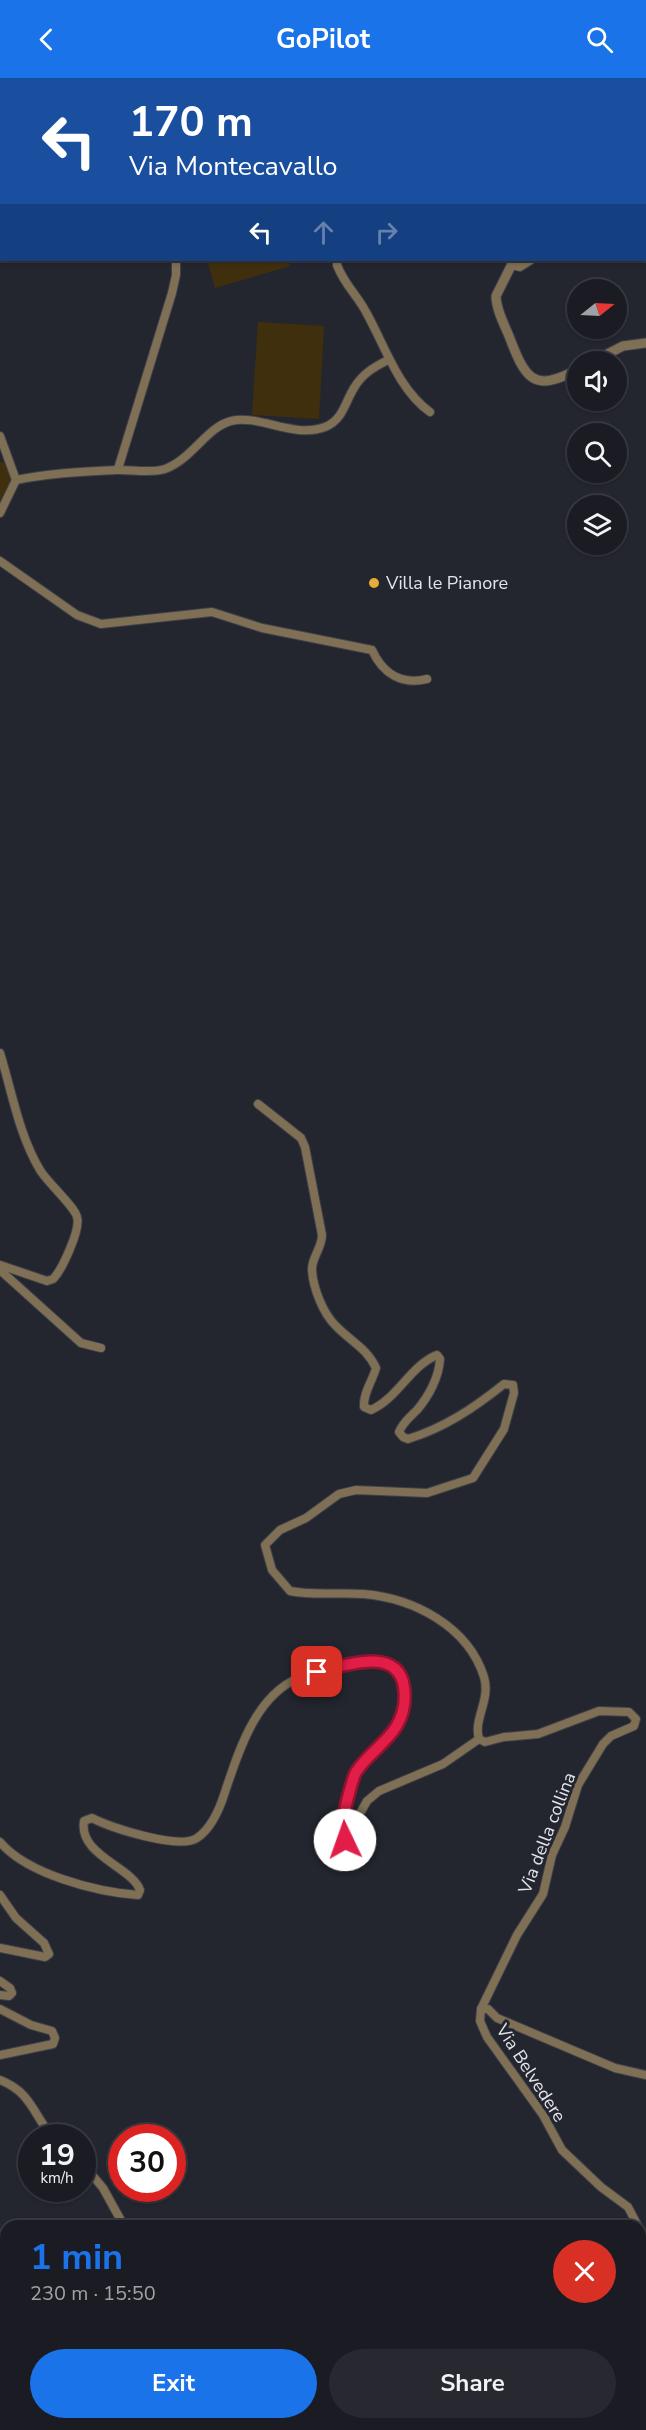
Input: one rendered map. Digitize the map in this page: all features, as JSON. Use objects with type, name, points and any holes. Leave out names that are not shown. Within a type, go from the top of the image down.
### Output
[{"type":"street","points":[[118,469],[172,293],[176,261]]},
{"type":"street","points":[[529,261],[520,267],[513,262],[501,282],[496,301],[519,364],[530,377],[546,382],[558,380],[567,375]]},
{"type":"street","points":[[337,266],[342,279],[365,310],[388,360],[420,405],[430,412]]},
{"type":"street","points":[[613,351],[623,346],[646,343]]},
{"type":"street","points":[[16,480],[70,471],[118,469],[128,472],[164,469],[185,458],[230,421],[252,420],[275,428],[311,430],[327,427],[343,413],[354,388],[369,370],[388,360]]},
{"type":"street","points":[[0,436],[16,480],[0,513]]},
{"type":"street","points":[[0,561],[77,615],[101,624],[212,612],[262,628],[372,650],[380,667],[408,682],[427,679]]},
{"type":"street","points":[[0,1053],[11,1100],[40,1170],[75,1212],[78,1222],[70,1248],[53,1280],[47,1281],[0,1265]]},
{"type":"street","points":[[0,1842],[12,1856],[57,1876],[101,1890],[138,1895],[141,1890],[136,1882],[103,1859],[88,1839],[83,1827],[84,1821],[92,1818],[122,1831],[182,1842],[196,1840],[208,1829],[221,1804],[248,1732],[262,1708],[281,1689],[302,1676],[360,1661],[389,1664],[398,1670],[403,1681],[405,1699],[395,1728],[364,1761],[352,1780],[345,1818],[337,1834],[339,1842],[345,1840],[367,1801],[379,1791],[443,1764],[479,1739],[477,1732],[487,1694],[484,1676],[453,1629],[416,1606],[387,1598],[363,1594],[290,1591],[272,1570],[265,1545],[280,1530],[306,1518],[339,1494],[356,1490],[427,1494],[473,1478],[504,1430],[514,1393],[513,1385],[504,1384],[478,1405],[445,1425],[408,1438],[403,1437],[399,1432],[402,1424],[427,1397],[436,1377],[440,1359],[437,1354],[402,1383],[384,1404],[371,1410],[364,1407],[363,1395],[371,1385],[376,1368],[371,1356],[334,1325],[324,1310],[313,1277],[312,1268],[322,1245],[322,1235],[305,1147],[301,1138],[258,1104]]},
{"type":"street","points":[[0,1270],[81,1343],[101,1348]]},
{"type":"street","name":"Via della collina","points":[[479,1739],[485,1742],[504,1737],[538,1734],[599,1711],[629,1712],[636,1719],[634,1726],[611,1736],[603,1744],[578,1785],[565,1827],[552,1856],[543,1894],[517,1935],[481,2009]]},
{"type":"street","points":[[0,1895],[16,1918],[44,1944],[49,1954],[45,1957],[0,1948]]},
{"type":"street","points":[[0,1981],[10,1988],[12,1993],[9,1996],[0,1995]]},
{"type":"street","points":[[0,2009],[31,2025],[52,2031],[55,2038],[52,2044],[0,2055]]},
{"type":"street","name":"Via Belvedere","points":[[635,2220],[628,2207],[601,2187],[562,2150],[543,2115],[487,2037],[480,2021],[481,2009],[488,2009],[498,2018],[615,2068],[646,2075]]},
{"type":"street","points":[[0,2080],[23,2092],[41,2124]]},
{"type":"street","points":[[96,2180],[121,2220]]},
{"type":"shaded area","points":[[207,261],[288,261],[290,266],[215,288]]},
{"type":"shaded area","points":[[258,322],[324,326],[319,419],[252,415]]},
{"type":"shaded area","points":[[0,462],[7,463],[13,479],[0,506]]},
{"type":"place","name":"Villa le Pianore","points":[[374,583]]},
{"type":"route","points":[[317,1672],[360,1661],[389,1664],[398,1670],[403,1681],[405,1699],[402,1716],[395,1728],[364,1761],[352,1780],[345,1818],[337,1834],[339,1842],[345,1840]]}]
